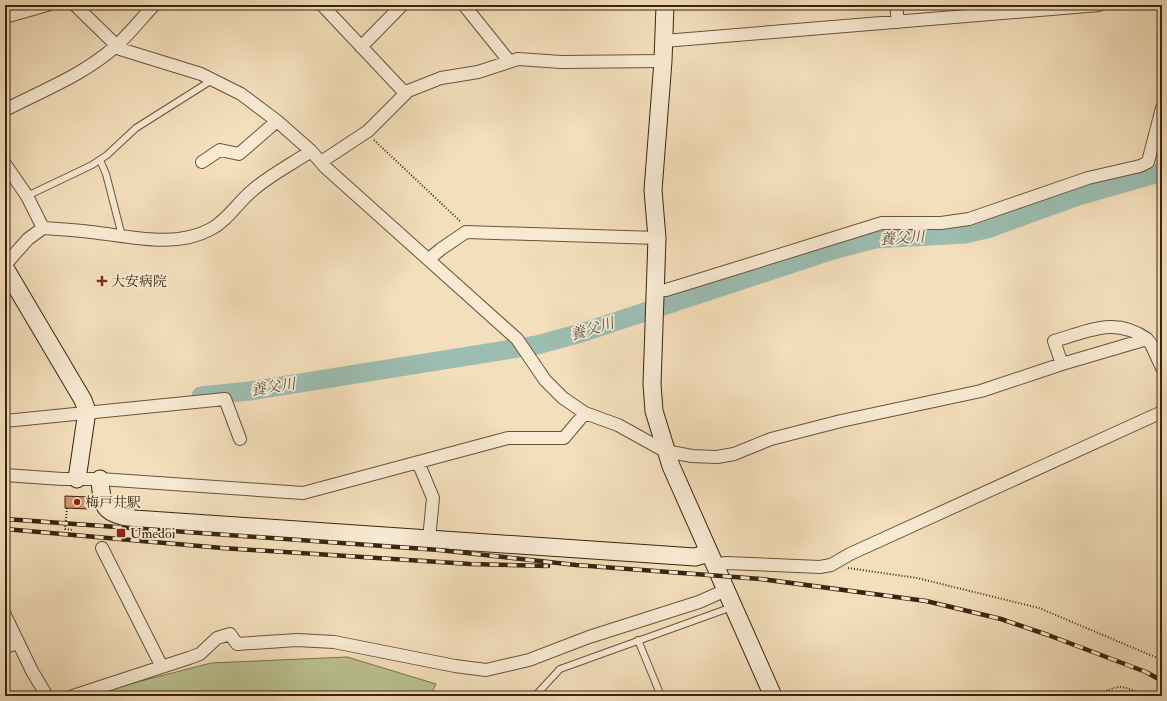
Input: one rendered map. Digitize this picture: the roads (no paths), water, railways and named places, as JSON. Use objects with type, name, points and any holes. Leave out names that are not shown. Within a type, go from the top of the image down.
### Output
[{"type":"street","points":[[5,17],[48,5]]},
{"type":"street","points":[[75,5],[120,49],[213,79],[241,94],[278,121],[321,162],[517,339],[545,380],[563,398],[585,413],[618,425],[665,451],[705,457],[717,457],[734,454],[771,439],[841,421],[981,391],[1062,364],[1147,339]]},
{"type":"street","points":[[5,110],[65,81],[117,45],[154,5]]},
{"type":"street","points":[[322,5],[405,93]]},
{"type":"street","points":[[361,47],[402,5]]},
{"type":"street","points":[[464,5],[509,61]]},
{"type":"street","points":[[665,5],[663,61],[653,190],[656,238],[652,396],[654,411],[665,451],[773,696]]},
{"type":"street","points":[[896,5],[898,22]]},
{"type":"street","points":[[664,41],[1099,5]]},
{"type":"street","points":[[321,162],[368,131],[405,93],[441,78],[478,72],[518,59],[560,62],[663,61]]},
{"type":"street","points":[[654,294],[869,226],[888,222],[941,223],[969,219],[1088,178],[1140,166],[1148,162],[1162,108]]},
{"type":"street","points":[[202,162],[220,150],[239,154],[278,121]]},
{"type":"street","points":[[5,265],[28,239],[43,228],[90,231],[151,239],[186,238],[211,229],[260,184],[311,151]]},
{"type":"street","points":[[5,164],[27,196],[43,228]]},
{"type":"street","points":[[429,259],[466,232],[656,238]]},
{"type":"street","points":[[5,268],[85,408],[77,479]]},
{"type":"street","points":[[1062,364],[1054,341],[1108,326],[1135,331],[1147,339],[1152,344],[1162,368]]},
{"type":"street","points":[[5,421],[85,408],[225,399],[240,439]]},
{"type":"street","points":[[100,479],[102,501],[110,513],[134,519],[712,559],[726,563],[813,567],[831,565],[850,554],[1162,412]]},
{"type":"street","points":[[5,475],[100,479],[303,493],[508,438],[564,438],[585,413]]},
{"type":"street","points":[[418,462],[433,498],[429,539]]},
{"type":"street","points":[[102,548],[162,667]]},
{"type":"street","points":[[73,696],[200,654],[217,638],[230,634],[237,644],[297,640],[334,642],[455,666],[486,670],[529,660],[589,637],[699,602],[726,590]]},
{"type":"street","points":[[5,615],[18,643],[47,696]]},
{"type":"street","points":[[5,647],[18,643]]},
{"type":"lane","points":[[27,196],[100,160],[136,128],[213,79]]},
{"type":"lane","points":[[100,160],[106,174],[122,236]]},
{"type":"lane","points":[[535,696],[560,669],[598,657],[638,640],[733,606]]},
{"type":"lane","points":[[638,640],[661,696]]},
{"type":"waterway","name":"養父川","points":[[201,396],[250,391],[537,345],[581,333],[833,250],[875,239],[965,234],[987,229],[1078,196],[1162,172]]},
{"type":"railway","points":[[5,519],[439,550],[576,565],[761,579],[926,601],[1001,619],[1146,672],[1162,681]]},
{"type":"railway","points":[[5,529],[222,548],[470,564],[548,566]]},
{"type":"place","name":"大安病院","points":[[102,281]]},
{"type":"place","name":"梅戸井駅","points":[[77,502]]},
{"type":"place","name":"Umedoi","points":[[121,533]]}]
